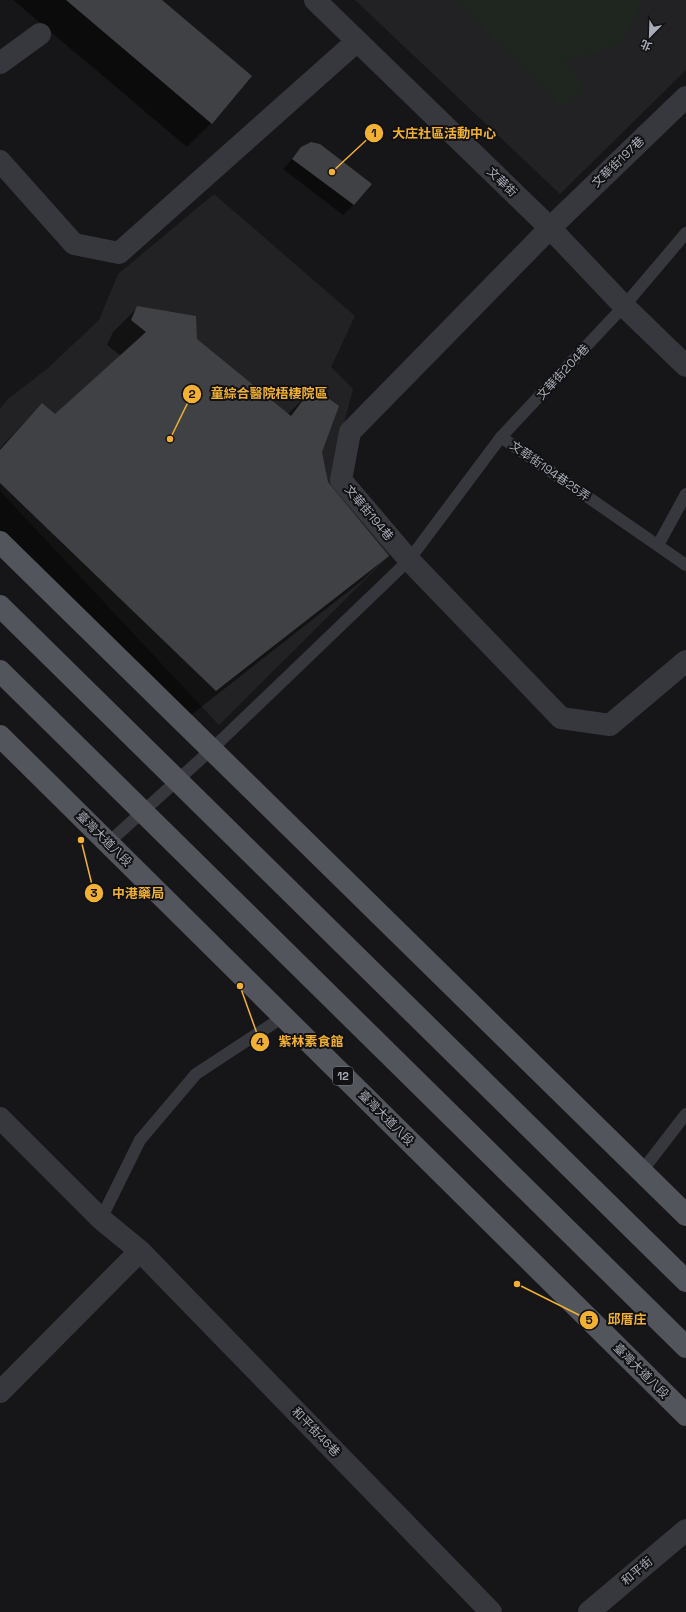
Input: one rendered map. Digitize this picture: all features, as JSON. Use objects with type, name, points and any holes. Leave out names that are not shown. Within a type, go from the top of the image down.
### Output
[{"type":"main road","points":[[0,542],[642,1171],[686,1216]]},
{"type":"main road","points":[[0,606],[686,1281]]},
{"type":"main road","points":[[0,671],[686,1347]]},
{"type":"main road","name":"臺灣大道八段","points":[[0,736],[686,1415]]},
{"type":"street","name":"文華街","points":[[315,0],[356,42],[550,228],[624,306],[686,366]]},
{"type":"street","points":[[0,64],[40,34]]},
{"type":"street","points":[[0,160],[74,244],[119,253],[356,42]]},
{"type":"street","name":"文華街197巷","points":[[550,228],[686,97]]},
{"type":"street","name":"文華街194巷","points":[[550,228],[350,432],[341,480],[409,560],[561,718],[610,725],[686,661]]},
{"type":"street","name":"和平街46巷","points":[[0,1118],[101,1219],[140,1251],[491,1612]]},
{"type":"street","points":[[0,1392],[140,1251]]},
{"type":"street","name":"和平街","points":[[589,1612],[686,1530]]},
{"type":"lane","name":"文華街204巷","points":[[501,437],[624,306],[686,233]]},
{"type":"lane","name":"文華街194巷25弄","points":[[108,843],[212,749],[409,560],[501,437],[686,565]]},
{"type":"lane","points":[[658,545],[686,494]]},
{"type":"lane","points":[[101,1219],[140,1140],[196,1074],[283,1017]]},
{"type":"lane","points":[[642,1171],[686,1114]]},
{"type":"shaded area","points":[[355,0],[686,0],[686,70],[560,194]]},
{"type":"shaded area","points":[[455,0],[643,0],[630,28],[619,43],[601,51],[563,61],[585,86],[564,107]]},
{"type":"shaded area","points":[[214,194],[355,316],[331,367],[353,389],[332,469],[401,544],[219,725],[0,491],[0,409],[8,399],[48,368],[99,320],[118,274]]},
{"type":"building","points":[[66,0],[162,0],[252,76],[212,124]]},
{"type":"building","points":[[311,142],[320,144],[372,184],[354,205],[292,159],[301,147]]},
{"type":"building","points":[[137,306],[196,316],[197,339],[291,416],[313,387],[339,406],[322,452],[328,482],[389,556],[216,691],[0,483],[0,450],[42,403],[55,414],[146,332],[131,320]]},
{"type":"place","name":"大庄社區活動中心","points":[[332,172]]},
{"type":"place","name":"童綜合醫院梧棲院區","points":[[170,439]]},
{"type":"place","name":"中港藥局","points":[[81,840]]},
{"type":"place","name":"紫林素食館","points":[[240,986]]},
{"type":"place","name":"邱厝庄","points":[[517,1284]]}]
